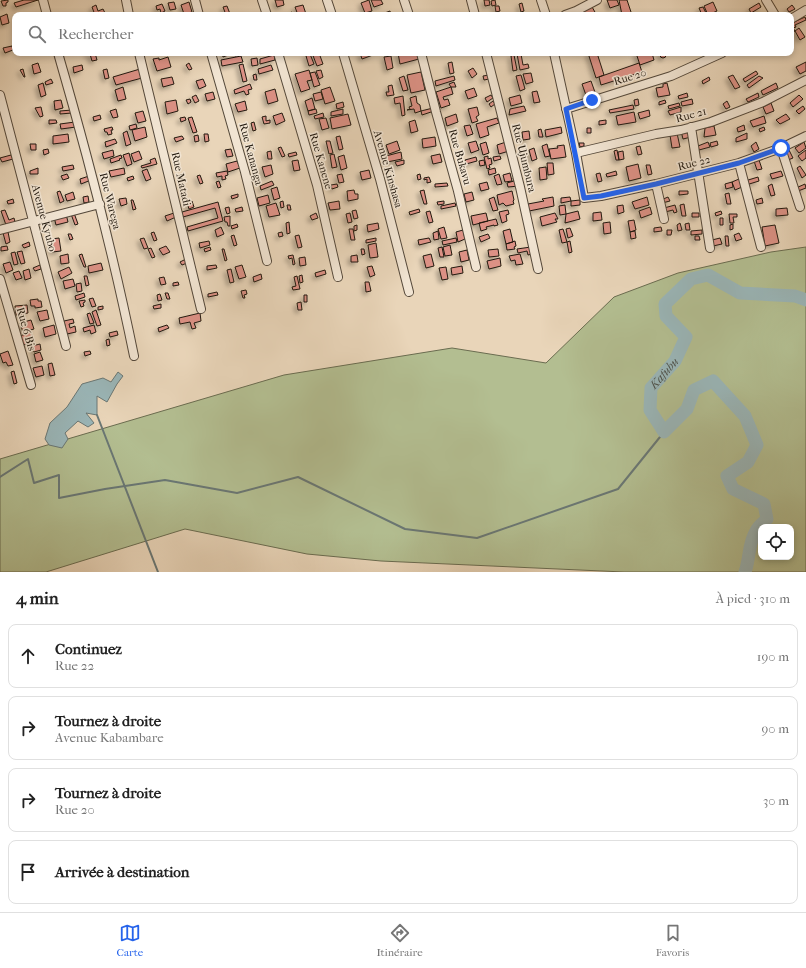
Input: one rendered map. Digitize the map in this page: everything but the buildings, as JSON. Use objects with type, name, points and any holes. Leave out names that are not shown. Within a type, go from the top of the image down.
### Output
[{"type":"street","points":[[43,0],[47,12]]},
{"type":"street","points":[[126,0],[128,12]]},
{"type":"street","points":[[195,0],[198,12]]},
{"type":"street","points":[[262,0],[266,12]]},
{"type":"street","points":[[327,0],[331,12]]},
{"type":"street","points":[[404,0],[408,12]]},
{"type":"street","points":[[471,0],[475,12]]},
{"type":"street","points":[[541,0],[545,12]]},
{"type":"street","points":[[573,12],[597,0]]},
{"type":"street","points":[[766,0],[773,12]]},
{"type":"street","points":[[794,17],[806,10]]},
{"type":"street","name":"Rue Warega","points":[[59,56],[100,204],[134,356]]},
{"type":"street","name":"Rue Matadi","points":[[140,56],[200,309]]},
{"type":"street","name":"Rue Kananga","points":[[212,56],[246,172],[267,261]]},
{"type":"street","name":"Rue Kanene","points":[[279,56],[317,185],[338,277]]},
{"type":"street","name":"Avenue Kinshasa","points":[[344,56],[380,179],[409,292]]},
{"type":"street","name":"Rue Bukavu","points":[[422,56],[458,191],[476,267]]},
{"type":"street","name":"Rue Ujumbura","points":[[487,56],[520,186],[538,269]]},
{"type":"street","points":[[555,56],[576,154]]},
{"type":"street","name":"Rue 20","points":[[566,109],[671,76],[715,56]]},
{"type":"street","name":"Rue 21","points":[[576,154],[656,134],[692,127],[729,116],[763,102],[806,80]]},
{"type":"street","name":"Avenue Kyubo","points":[[0,95],[66,346]]},
{"type":"street","points":[[692,127],[710,248]]},
{"type":"street","name":"Rue 22","points":[[576,154],[584,198],[601,196],[656,184],[739,163],[781,148],[806,136]]},
{"type":"street","points":[[781,148],[800,207]]},
{"type":"street","points":[[739,163],[762,247]]},
{"type":"street","points":[[656,184],[664,219]]},
{"type":"street","points":[[0,230],[100,204]]},
{"type":"street","name":"Rue 6 Bis","points":[[0,279],[31,385]]},
{"type":"green space","points":[[806,247],[806,572],[624,572],[381,561],[307,554],[185,529],[46,572],[0,572],[0,459],[284,375],[452,348],[546,363],[614,297],[678,273],[771,252]]},
{"type":"water","points":[[118,372],[123,376],[107,402],[97,396],[97,415],[86,413],[94,423],[88,427],[78,421],[65,433],[68,439],[62,448],[49,445],[45,439],[50,423],[67,407],[82,384],[103,378],[111,382]]},
{"type":"waterway","name":"Kafubu","points":[[745,572],[753,536],[758,527],[767,519],[764,504],[733,489],[727,476],[748,462],[757,445],[745,416],[713,381],[694,390],[687,409],[664,432],[650,410],[651,388],[675,361],[686,337],[666,316],[665,304],[691,279],[708,275],[740,293],[795,296],[806,300]]},
{"type":"waterway","points":[[97,415],[158,572]]},
{"type":"waterway","points":[[0,477],[28,459],[34,483],[59,475],[59,498],[165,480],[237,493],[298,477],[405,529],[477,538],[618,489],[664,432]]},
{"type":"route","points":[[592,100],[566,109],[584,198],[601,196],[656,184],[739,163],[781,148]]}]
